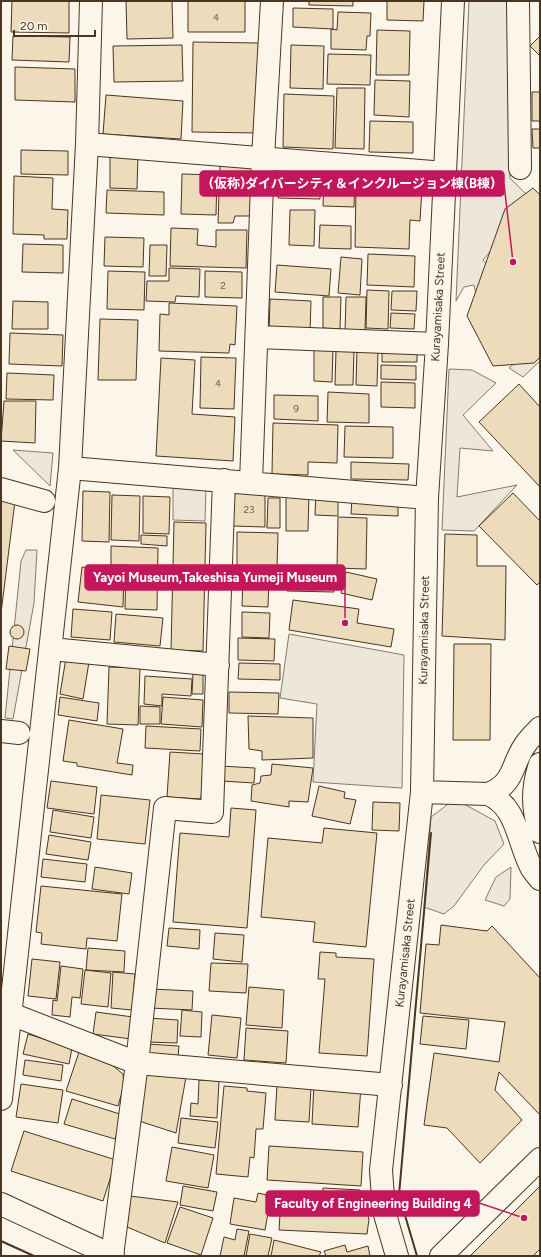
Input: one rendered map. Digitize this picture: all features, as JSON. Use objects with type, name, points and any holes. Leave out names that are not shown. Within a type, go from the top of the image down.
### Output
[{"type":"street","points":[[1,1099],[70,468],[87,144],[91,1]]},
{"type":"street","points":[[251,482],[272,1]]},
{"type":"street","name":"Kurayamisaka Street","points":[[397,1256],[384,1211],[381,1189],[381,1170],[422,792],[421,765],[427,498],[437,344],[453,1]]},
{"type":"street","points":[[518,1],[520,168]]},
{"type":"street","points":[[87,144],[445,173]]},
{"type":"street","points":[[257,337],[437,344]]},
{"type":"street","points":[[70,468],[251,482],[427,498]]},
{"type":"street","points":[[1,1204],[112,1256],[137,1063],[165,808],[212,812],[224,480]]},
{"type":"street","points":[[1,489],[44,501]]},
{"type":"street","points":[[51,649],[218,665]]},
{"type":"street","points":[[488,794],[498,790],[510,780],[525,744],[540,728]]},
{"type":"street","points":[[540,764],[535,778],[532,796],[535,817],[540,832]]},
{"type":"street","points":[[422,792],[488,794],[497,798],[507,808],[516,826],[531,867],[540,879]]},
{"type":"street","points":[[11,1014],[137,1063],[391,1085]]},
{"type":"street","points":[[441,1256],[540,1159]]},
{"type":"shaded area","points":[[469,1],[515,1],[510,178],[533,201],[483,260],[497,275],[476,295],[474,285],[464,287],[456,301]]},
{"type":"shaded area","points":[[540,295],[540,361],[523,377],[509,368],[529,351]]},
{"type":"shaded area","points":[[449,369],[472,370],[496,383],[463,415],[493,451],[460,448],[457,497],[517,485],[474,531],[442,530]]},
{"type":"shaded area","points":[[13,450],[53,453],[50,486]]},
{"type":"shaded area","points":[[173,486],[206,487],[205,521],[173,520]]},
{"type":"shaded area","points":[[26,550],[37,550],[34,603],[13,719],[5,718],[21,561]]},
{"type":"shaded area","points":[[289,634],[404,655],[402,788],[313,782],[317,704],[280,698]]},
{"type":"shaded area","points":[[455,799],[495,821],[504,844],[484,865],[454,906],[444,914],[424,907],[431,817]]},
{"type":"shaded area","points":[[511,867],[510,899],[504,906],[485,900],[496,877]]},
{"type":"building","points":[[12,1],[69,1],[69,33],[11,32]]},
{"type":"building","points":[[126,1],[172,1],[173,38],[127,39]]},
{"type":"building","points":[[188,1],[245,1],[245,32],[188,32]]},
{"type":"building","points":[[309,1],[353,1],[353,6],[309,5]]},
{"type":"building","points":[[387,1],[424,1],[423,21],[387,20]]},
{"type":"building","points":[[293,8],[333,9],[333,29],[293,27]]},
{"type":"building","points":[[338,12],[371,13],[370,36],[367,36],[366,50],[331,49],[331,29],[337,30]]},
{"type":"building","points":[[377,30],[410,31],[409,75],[376,75]]},
{"type":"building","points":[[13,36],[70,37],[69,62],[12,60]]},
{"type":"building","points":[[540,36],[540,56],[530,46]]},
{"type":"building","points":[[193,42],[259,43],[259,133],[192,132]]},
{"type":"building","points":[[182,45],[183,81],[114,82],[113,46]]},
{"type":"building","points":[[291,45],[324,46],[323,89],[290,88]]},
{"type":"building","points":[[328,54],[371,55],[370,85],[327,84]]},
{"type":"building","points":[[15,67],[75,69],[75,102],[15,100]]},
{"type":"building","points":[[375,80],[410,81],[409,117],[374,115]]},
{"type":"building","points":[[337,88],[365,88],[364,149],[335,148]]},
{"type":"building","points":[[532,92],[540,92],[540,121],[532,121]]},
{"type":"building","points":[[284,94],[334,96],[333,149],[283,147]]},
{"type":"building","points":[[106,95],[183,101],[181,139],[103,134]]},
{"type":"building","points":[[370,121],[413,122],[413,153],[369,152]]},
{"type":"building","points":[[532,129],[540,129],[540,148],[533,148]]},
{"type":"building","points":[[21,150],[68,151],[68,175],[21,174]]},
{"type":"building","points":[[110,154],[138,155],[137,189],[110,188]]},
{"type":"building","points":[[220,164],[253,165],[252,216],[235,216],[233,223],[218,223]]},
{"type":"building","points":[[279,169],[320,170],[320,199],[278,198]]},
{"type":"building","points":[[182,174],[217,175],[216,215],[181,214]]},
{"type":"building","points":[[324,174],[355,175],[354,207],[323,206]]},
{"type":"building","points":[[369,175],[381,176],[383,180],[398,182],[398,186],[422,187],[420,221],[410,220],[409,249],[355,247],[356,188],[369,188]]},
{"type":"building","points":[[14,176],[53,178],[52,209],[68,210],[67,239],[44,239],[44,235],[13,234]]},
{"type":"building","points":[[533,188],[540,195],[540,357],[534,363],[493,366],[467,316],[505,209]]},
{"type":"building","points":[[107,190],[164,192],[164,215],[106,213]]},
{"type":"building","points":[[290,210],[315,210],[314,246],[289,245]]},
{"type":"building","points":[[320,225],[351,226],[351,249],[319,248]]},
{"type":"building","points":[[171,228],[198,229],[197,245],[216,247],[216,230],[247,230],[246,268],[170,266]]},
{"type":"building","points":[[105,237],[144,238],[143,267],[104,266]]},
{"type":"building","points":[[23,244],[63,245],[63,273],[22,272]]},
{"type":"building","points":[[150,245],[167,245],[166,276],[149,276]]},
{"type":"building","points":[[368,254],[415,256],[414,287],[367,285]]},
{"type":"building","points":[[341,257],[362,259],[360,295],[338,293]]},
{"type":"building","points":[[277,265],[331,269],[329,296],[275,292]]},
{"type":"building","points":[[169,268],[200,269],[199,297],[176,296],[175,302],[146,301],[147,281],[169,281]]},
{"type":"building","points":[[108,271],[145,272],[144,310],[107,309]]},
{"type":"building","points":[[205,271],[242,272],[242,298],[205,297]]},
{"type":"building","points":[[367,290],[389,291],[388,329],[366,328]]},
{"type":"building","points":[[392,291],[417,291],[416,311],[391,310]]},
{"type":"building","points":[[323,297],[341,297],[340,329],[323,328]]},
{"type":"building","points":[[346,297],[366,297],[365,333],[345,333]]},
{"type":"building","points":[[270,299],[311,301],[310,332],[269,331]]},
{"type":"building","points":[[13,301],[48,302],[48,329],[12,329]]},
{"type":"building","points":[[169,303],[237,306],[235,345],[230,344],[229,353],[159,351],[160,314],[169,315]]},
{"type":"building","points":[[391,313],[415,314],[414,329],[390,328]]},
{"type":"building","points":[[100,319],[138,320],[136,380],[98,380]]},
{"type":"building","points":[[10,333],[63,335],[62,366],[9,364]]},
{"type":"building","points":[[314,349],[333,349],[332,382],[314,381]]},
{"type":"building","points":[[357,349],[378,350],[377,386],[356,385]]},
{"type":"building","points":[[336,350],[354,351],[353,385],[335,385]]},
{"type":"building","points":[[382,352],[417,353],[417,362],[382,362]]},
{"type":"building","points":[[201,357],[236,358],[234,409],[200,408]]},
{"type":"building","points":[[161,358],[195,360],[192,414],[235,417],[233,461],[156,456]]},
{"type":"building","points":[[381,365],[416,366],[416,380],[381,379]]},
{"type":"building","points":[[7,373],[54,375],[53,400],[6,399]]},
{"type":"building","points":[[381,382],[415,383],[415,408],[381,407]]},
{"type":"building","points":[[519,384],[540,407],[540,487],[479,422]]},
{"type":"building","points":[[328,392],[369,394],[369,423],[327,422]]},
{"type":"building","points":[[274,395],[318,396],[318,421],[274,419]]},
{"type":"building","points":[[4,401],[36,401],[35,443],[1,441]]},
{"type":"building","points":[[273,423],[338,425],[337,463],[308,462],[308,475],[272,474]]},
{"type":"building","points":[[345,426],[393,427],[393,458],[344,457]]},
{"type":"building","points":[[351,462],[409,464],[408,480],[351,479]]},
{"type":"building","points":[[83,491],[110,492],[109,542],[82,541]]},
{"type":"building","points":[[286,491],[309,492],[308,531],[286,531]]},
{"type":"building","points":[[316,491],[338,492],[338,516],[315,515]]},
{"type":"building","points":[[234,492],[265,492],[265,527],[233,526]]},
{"type":"building","points":[[513,493],[540,521],[540,582],[537,585],[479,526]]},
{"type":"building","points":[[112,495],[140,496],[139,541],[111,540]]},
{"type":"building","points":[[143,496],[170,497],[169,534],[143,533]]},
{"type":"building","points":[[352,497],[398,498],[398,516],[351,514]]},
{"type":"building","points":[[268,498],[280,498],[280,528],[267,528]]},
{"type":"building","points":[[1,499],[15,501],[1,613]]},
{"type":"building","points":[[338,517],[367,518],[366,569],[337,568]]},
{"type":"building","points":[[174,522],[206,523],[203,651],[171,650]]},
{"type":"building","points":[[237,532],[278,533],[277,567],[237,566]]},
{"type":"building","points":[[445,534],[477,535],[477,566],[506,566],[505,640],[442,636]]},
{"type":"building","points":[[141,535],[167,536],[167,546],[141,544]]},
{"type":"building","points":[[111,546],[158,548],[157,610],[125,609],[126,565],[111,565]]},
{"type":"building","points":[[288,566],[334,567],[334,592],[287,591]]},
{"type":"building","points":[[82,567],[124,571],[123,607],[78,602]]},
{"type":"building","points":[[346,572],[377,579],[372,600],[341,593]]},
{"type":"building","points":[[243,578],[269,578],[268,607],[242,606]]},
{"type":"building","points":[[293,600],[359,609],[357,623],[394,629],[391,647],[289,630]]},
{"type":"building","points":[[73,609],[112,612],[110,640],[71,637]]},
{"type":"building","points":[[242,612],[270,613],[269,638],[242,637]]},
{"type":"building","points":[[116,614],[163,618],[160,646],[114,642]]},
{"type":"building","points":[[14,625],[20,625],[24,629],[24,635],[20,639],[14,639],[10,635],[10,629]]},
{"type":"building","points":[[238,638],[275,639],[274,661],[238,660]]},
{"type":"building","points":[[454,644],[491,644],[490,740],[453,740]]},
{"type":"building","points":[[9,646],[30,649],[26,671],[6,669]]},
{"type":"building","points":[[66,658],[89,662],[83,699],[60,694]]},
{"type":"building","points":[[239,663],[280,664],[280,680],[238,679]]},
{"type":"building","points":[[109,667],[140,668],[138,725],[107,724]]},
{"type":"building","points":[[193,673],[203,674],[203,694],[192,694]]},
{"type":"building","points":[[145,676],[192,679],[191,696],[162,694],[162,706],[144,704]]},
{"type":"building","points":[[229,692],[279,693],[278,714],[229,713]]},
{"type":"building","points":[[60,697],[99,703],[97,721],[58,715]]},
{"type":"building","points":[[163,697],[203,700],[202,727],[161,724]]},
{"type":"building","points":[[140,706],[160,707],[160,724],[140,724]]},
{"type":"building","points":[[248,716],[313,718],[313,758],[262,760],[262,751],[249,749]]},
{"type":"building","points":[[69,720],[123,729],[117,763],[133,765],[132,775],[77,766],[77,763],[63,761]]},
{"type":"building","points":[[146,726],[201,729],[200,751],[145,748]]},
{"type":"building","points":[[170,752],[204,754],[201,799],[167,797]]},
{"type":"building","points":[[272,764],[313,768],[308,802],[289,801],[289,807],[251,801],[252,785],[260,783],[261,776],[271,775]]},
{"type":"building","points":[[221,766],[255,768],[254,783],[221,781]]},
{"type":"building","points":[[51,781],[97,787],[94,814],[47,808]]},
{"type":"building","points":[[319,786],[345,792],[344,798],[356,800],[350,824],[312,816]]},
{"type":"building","points":[[101,795],[150,800],[145,844],[97,839]]},
{"type":"building","points":[[373,802],[400,803],[399,831],[372,830]]},
{"type":"building","points":[[231,808],[256,810],[247,928],[173,922],[180,833],[229,837]]},
{"type":"building","points":[[53,810],[94,817],[91,838],[50,832]]},
{"type":"building","points":[[324,828],[377,833],[366,947],[313,942],[315,922],[261,917],[268,838],[322,843]]},
{"type":"building","points":[[49,835],[91,842],[88,860],[46,854]]},
{"type":"building","points":[[43,859],[87,864],[85,882],[41,877]]},
{"type":"building","points":[[95,867],[132,873],[129,894],[92,889]]},
{"type":"building","points":[[41,886],[122,894],[117,941],[87,938],[86,949],[41,944],[42,933],[36,932]]},
{"type":"building","points":[[441,925],[487,931],[492,926],[540,978],[540,1115],[499,1072],[495,1090],[522,1120],[480,1163],[447,1128],[424,1125],[434,1053],[499,1062],[505,1022],[420,1013],[426,944],[439,945]]},
{"type":"building","points":[[169,928],[200,930],[199,949],[167,946]]},
{"type":"building","points":[[215,933],[244,935],[242,962],[213,959]]},
{"type":"building","points":[[88,948],[125,951],[124,972],[86,970]]},
{"type":"building","points":[[320,952],[336,953],[336,957],[374,959],[367,1056],[319,1053],[325,979],[318,979]]},
{"type":"building","points":[[32,959],[60,962],[56,999],[28,996]]},
{"type":"building","points":[[211,963],[248,964],[246,993],[209,991]]},
{"type":"building","points":[[61,966],[83,969],[80,998],[72,997],[70,1017],[52,1015],[53,1000],[57,1001]]},
{"type":"building","points":[[85,970],[111,973],[108,1007],[81,1004]]},
{"type":"building","points":[[113,972],[135,974],[132,1010],[111,1008]]},
{"type":"building","points":[[249,987],[284,990],[282,1028],[246,1025]]},
{"type":"building","points":[[151,989],[193,991],[192,1010],[150,1008]]},
{"type":"building","points":[[182,1010],[202,1012],[201,1037],[180,1036]]},
{"type":"building","points":[[96,1012],[133,1017],[131,1039],[93,1034]]},
{"type":"building","points":[[212,1015],[241,1018],[237,1058],[208,1055]]},
{"type":"building","points":[[423,1016],[469,1020],[466,1049],[420,1044]]},
{"type":"building","points":[[148,1018],[178,1020],[177,1043],[147,1042]]},
{"type":"building","points":[[246,1028],[288,1031],[286,1063],[244,1060]]},
{"type":"building","points":[[28,1034],[72,1048],[69,1064],[23,1054]]},
{"type":"building","points":[[147,1044],[179,1046],[178,1057],[146,1055]]},
{"type":"building","points":[[79,1052],[112,1065],[123,1074],[124,1085],[118,1106],[66,1091]]},
{"type":"building","points":[[25,1060],[63,1065],[61,1081],[23,1075]]},
{"type":"building","points":[[142,1073],[186,1077],[176,1133],[136,1120]]},
{"type":"building","points":[[199,1080],[219,1081],[217,1118],[190,1116],[191,1103],[198,1104]]},
{"type":"building","points":[[314,1083],[361,1086],[358,1127],[312,1124]]},
{"type":"building","points":[[21,1084],[63,1090],[58,1123],[16,1117]]},
{"type":"building","points":[[277,1085],[311,1087],[309,1122],[275,1120]]},
{"type":"building","points":[[224,1086],[247,1088],[247,1091],[266,1093],[263,1129],[256,1129],[254,1158],[250,1157],[248,1177],[216,1174]]},
{"type":"building","points":[[72,1099],[123,1115],[115,1139],[64,1124]]},
{"type":"building","points":[[181,1118],[218,1122],[215,1148],[178,1143]]},
{"type":"building","points":[[24,1131],[116,1160],[103,1201],[11,1171]]},
{"type":"building","points":[[269,1146],[363,1152],[361,1186],[267,1180]]},
{"type":"building","points":[[172,1147],[214,1155],[208,1188],[166,1181]]},
{"type":"building","points":[[183,1186],[217,1192],[213,1211],[180,1205]]},
{"type":"building","points":[[540,1186],[540,1249],[533,1256],[470,1256]]},
{"type":"building","points":[[323,1188],[360,1190],[369,1219],[367,1234],[279,1230],[281,1200],[322,1201]]},
{"type":"building","points":[[258,1193],[271,1196],[265,1230],[230,1224],[234,1198],[256,1202]]},
{"type":"building","points":[[130,1196],[178,1202],[165,1243],[127,1227]]},
{"type":"building","points":[[180,1207],[213,1218],[201,1255],[167,1243]]},
{"type":"building","points":[[237,1229],[249,1231],[244,1256],[220,1256],[224,1237],[235,1240]]},
{"type":"building","points":[[250,1234],[272,1238],[268,1256],[246,1256]]},
{"type":"building","points":[[274,1240],[321,1252],[319,1256],[271,1256]]},
{"type":"building","points":[[345,1245],[347,1252],[368,1246],[370,1256],[326,1256],[324,1251]]},
{"type":"wall","points":[[417,1256],[399,1195],[431,833]]},
{"type":"wall","points":[[1,1241],[34,1256]]},
{"type":"place","name":"(仮称)ダイバーシティ＆インクルージョン棟(B棟)","points":[[513,262]]},
{"type":"place","name":"Yayoi Museum,Takeshisa Yumeji Museum","points":[[345,623]]},
{"type":"place","name":"Faculty of Engineering Building 4","points":[[524,1218]]}]
